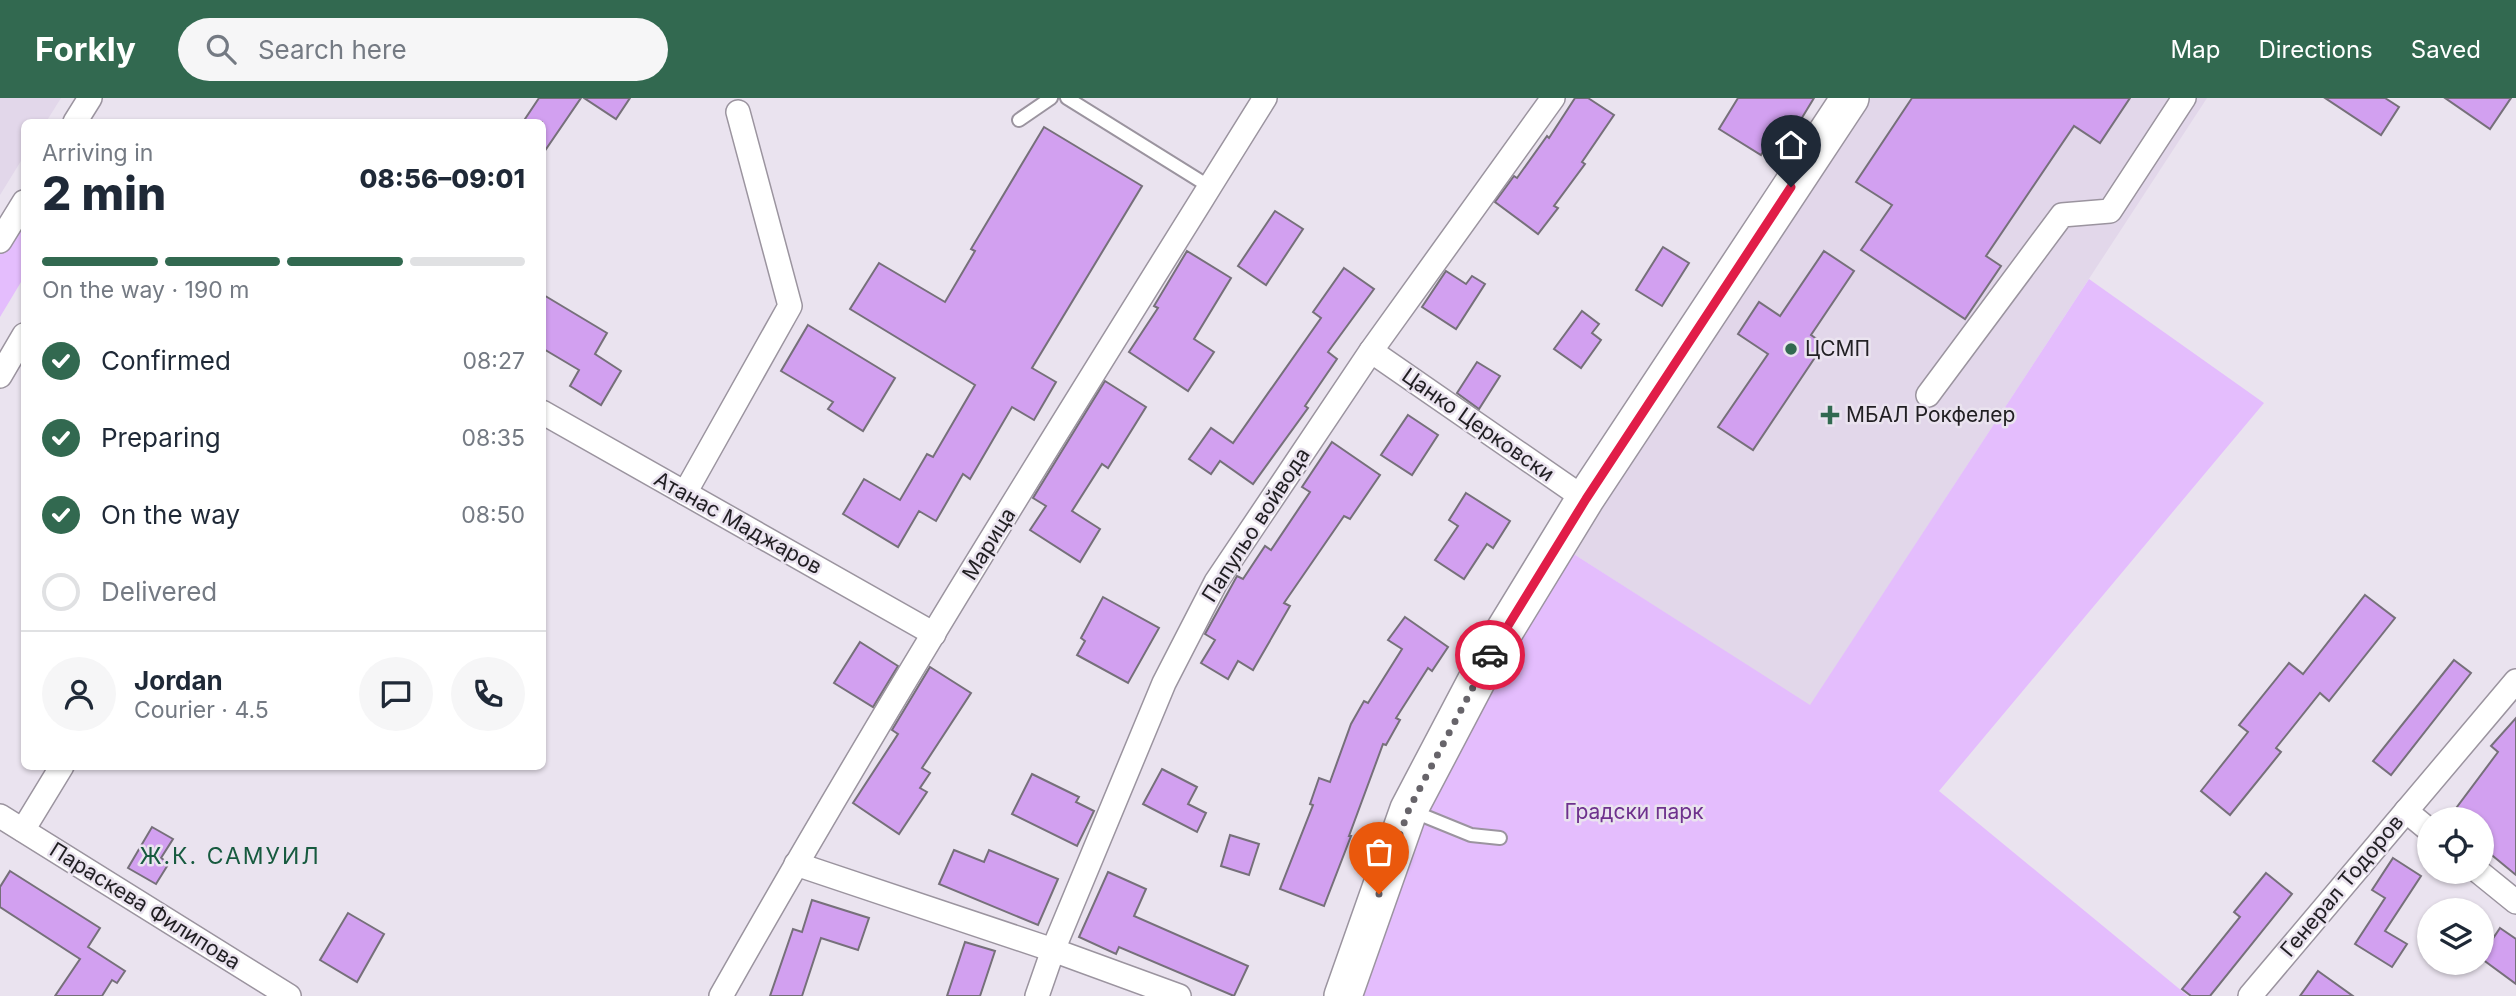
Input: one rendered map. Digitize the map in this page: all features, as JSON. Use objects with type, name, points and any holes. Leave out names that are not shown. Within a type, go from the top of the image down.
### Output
[{"type":"main road","points":[[1343,996],[1409,809],[1491,653],[1586,499],[1850,98]]},
{"type":"street","points":[[77,119],[90,98]]},
{"type":"street","name":"Марица","points":[[722,996],[796,864],[934,634],[1265,98]]},
{"type":"street","name":"Папульо войвода","points":[[1037,996],[1053,950],[1164,683],[1216,582],[1371,351],[1553,98]]},
{"type":"street","points":[[1928,395],[2062,215],[2110,211],[2184,98]]},
{"type":"street","points":[[685,493],[790,306],[738,113]]},
{"type":"street","points":[[0,241],[21,207]]},
{"type":"street","points":[[0,376],[21,340]]},
{"type":"street","name":"Цанко Церковски","points":[[1371,351],[1586,499]]},
{"type":"street","name":"Атанас Маджаров","points":[[546,414],[934,634]]},
{"type":"street","name":"Генерал Тодоров","points":[[2250,996],[2516,681]]},
{"type":"street","points":[[23,830],[60,770]]},
{"type":"street","points":[[2406,811],[2417,820]]},
{"type":"street","name":"Параскева Филипова","points":[[0,816],[289,996]]},
{"type":"street","points":[[796,864],[1053,950],[1179,996]]},
{"type":"street","points":[[2494,884],[2516,902]]},
{"type":"lane","points":[[1019,120],[1051,98]]},
{"type":"lane","points":[[1067,98],[1210,187]]},
{"type":"lane","points":[[1409,809],[1471,835],[1500,838]]},
{"type":"shaded area","points":[[0,98],[61,98],[48,119],[21,119],[21,161],[0,195]]},
{"type":"shaded area","name":"МБАЛ Рокфелер","points":[[1871,98],[2207,98],[1810,706],[1569,551]]},
{"type":"green space","points":[[21,207],[21,282],[0,317],[0,241]]},
{"type":"green space","name":"Градски парк","points":[[2089,279],[2264,403],[1939,791],[2188,996],[1360,996],[1435,791],[1569,551],[1810,705]]},
{"type":"building","points":[[539,98],[581,98],[546,149],[546,119],[525,119]]},
{"type":"building","points":[[584,98],[630,98],[616,119]]},
{"type":"building","points":[[1575,98],[1588,98],[1614,115],[1582,162],[1585,164],[1554,206],[1558,208],[1538,234],[1495,202],[1514,176],[1517,178],[1547,136],[1549,138]]},
{"type":"building","points":[[1738,98],[1814,98],[1797,126],[1783,118],[1761,155],[1719,129]]},
{"type":"building","points":[[1912,98],[2130,98],[2100,143],[2074,126],[1986,256],[2001,266],[1965,319],[1861,250],[1892,205],[1856,182]]},
{"type":"building","points":[[2325,98],[2385,98],[2399,107],[2381,135]]},
{"type":"building","points":[[2445,98],[2511,98],[2490,129]]},
{"type":"building","points":[[1044,127],[1142,186],[1032,368],[1056,382],[1034,420],[1012,407],[970,479],[963,474],[936,521],[919,511],[898,547],[843,514],[864,479],[900,500],[927,454],[933,457],[975,385],[850,309],[879,263],[945,302],[975,251],[971,249]]},
{"type":"building","points":[[1275,211],[1303,229],[1266,285],[1238,266]]},
{"type":"building","points":[[1663,247],[1689,263],[1662,306],[1636,290]]},
{"type":"building","points":[[1187,251],[1231,278],[1194,339],[1214,352],[1188,391],[1129,352],[1158,308],[1154,306]]},
{"type":"building","name":"ЦСМП","points":[[1824,251],[1854,271],[1811,335],[1824,344],[1753,450],[1718,427],[1768,354],[1738,334],[1759,302],[1780,316]]},
{"type":"building","points":[[1344,268],[1374,289],[1328,352],[1337,359],[1305,406],[1308,408],[1253,484],[1220,461],[1211,474],[1189,459],[1211,428],[1233,443],[1321,318],[1313,312]]},
{"type":"building","points":[[1446,271],[1466,284],[1472,276],[1485,284],[1456,329],[1422,307]]},
{"type":"building","points":[[546,296],[607,333],[595,354],[621,371],[601,405],[570,386],[579,370],[546,350]]},
{"type":"building","points":[[1582,311],[1599,324],[1592,333],[1601,340],[1581,368],[1554,349]]},
{"type":"building","points":[[808,325],[895,378],[863,431],[828,409],[833,402],[781,371]]},
{"type":"building","points":[[1477,362],[1500,376],[1479,409],[1457,393]]},
{"type":"building","points":[[1105,381],[1146,407],[1108,468],[1102,464],[1072,511],[1100,529],[1080,562],[1030,530],[1046,506],[1033,498]]},
{"type":"building","points":[[1408,415],[1438,435],[1412,475],[1381,455]]},
{"type":"building","points":[[1332,442],[1380,475],[1350,519],[1344,516],[1284,603],[1290,606],[1253,670],[1238,661],[1228,679],[1201,663],[1215,640],[1205,634],[1237,576],[1243,579],[1265,546],[1271,550],[1310,492],[1302,487]]},
{"type":"building","points":[[1466,493],[1510,521],[1493,548],[1487,544],[1464,579],[1435,560],[1458,526],[1449,520]]},
{"type":"building","points":[[2365,595],[2395,618],[2329,701],[2320,693],[2276,748],[2281,752],[2230,815],[2201,791],[2248,732],[2239,725],[2289,663],[2303,674]]},
{"type":"building","points":[[1103,597],[1159,628],[1128,683],[1077,655],[1085,641],[1081,638]]},
{"type":"building","points":[[1405,617],[1448,647],[1432,671],[1428,668],[1396,718],[1400,720],[1386,745],[1383,744],[1324,906],[1280,889],[1313,805],[1310,804],[1319,778],[1330,782],[1351,724],[1364,701],[1368,703],[1402,649],[1388,640]]},
{"type":"building","points":[[860,642],[898,666],[873,707],[834,683]]},
{"type":"building","points":[[2454,660],[2471,673],[2391,775],[2373,761]]},
{"type":"building","points":[[930,667],[971,693],[922,768],[930,773],[920,788],[927,792],[899,834],[853,803],[898,734],[892,730]]},
{"type":"building","points":[[2516,718],[2516,875],[2494,857],[2494,807],[2457,807],[2498,752],[2491,746]]},
{"type":"building","points":[[1162,769],[1197,787],[1188,804],[1206,813],[1197,832],[1143,804]]},
{"type":"building","points":[[1032,774],[1079,797],[1076,802],[1094,811],[1077,846],[1012,814]]},
{"type":"building","points":[[152,827],[173,839],[161,858],[169,863],[156,884],[128,868]]},
{"type":"building","points":[[1230,835],[1259,844],[1249,875],[1221,866]]},
{"type":"building","points":[[954,850],[984,862],[989,850],[1058,879],[1038,925],[939,884]]},
{"type":"building","points":[[2393,858],[2417,873],[2417,882],[2385,931],[2407,944],[2392,967],[2355,944],[2385,898],[2372,890]]},
{"type":"building","points":[[10,871],[100,928],[88,947],[125,971],[117,983],[112,980],[102,996],[55,996],[80,959],[0,907],[0,887]]},
{"type":"building","points":[[1108,872],[1146,889],[1134,916],[1248,966],[1234,996],[1119,947],[1116,954],[1079,937]]},
{"type":"building","points":[[2266,873],[2292,894],[2210,996],[2191,996],[2182,989],[2240,917],[2234,912]]},
{"type":"building","points":[[812,900],[869,918],[858,950],[821,938],[802,996],[770,996],[793,929],[802,932]]},
{"type":"building","points":[[348,913],[384,934],[357,982],[320,960]]},
{"type":"building","points":[[2500,928],[2516,939],[2516,984],[2494,968],[2494,937]]},
{"type":"building","points":[[965,942],[995,951],[980,996],[947,996]]},
{"type":"building","points":[[2318,971],[2353,996],[2300,996]]},
{"type":"way so far","points":[[1379,894],[1409,809],[1490,655]]},
{"type":"place","name":"ЦСМП","points":[[1791,349]]},
{"type":"place","name":"МБАЛ Рокфелер","points":[[1830,415]]},
{"type":"district","name":"Ж.К. САМУИЛ","points":[[230,856]]},
{"type":"route","points":[[1490,655],[1586,499],[1791,187]]}]
